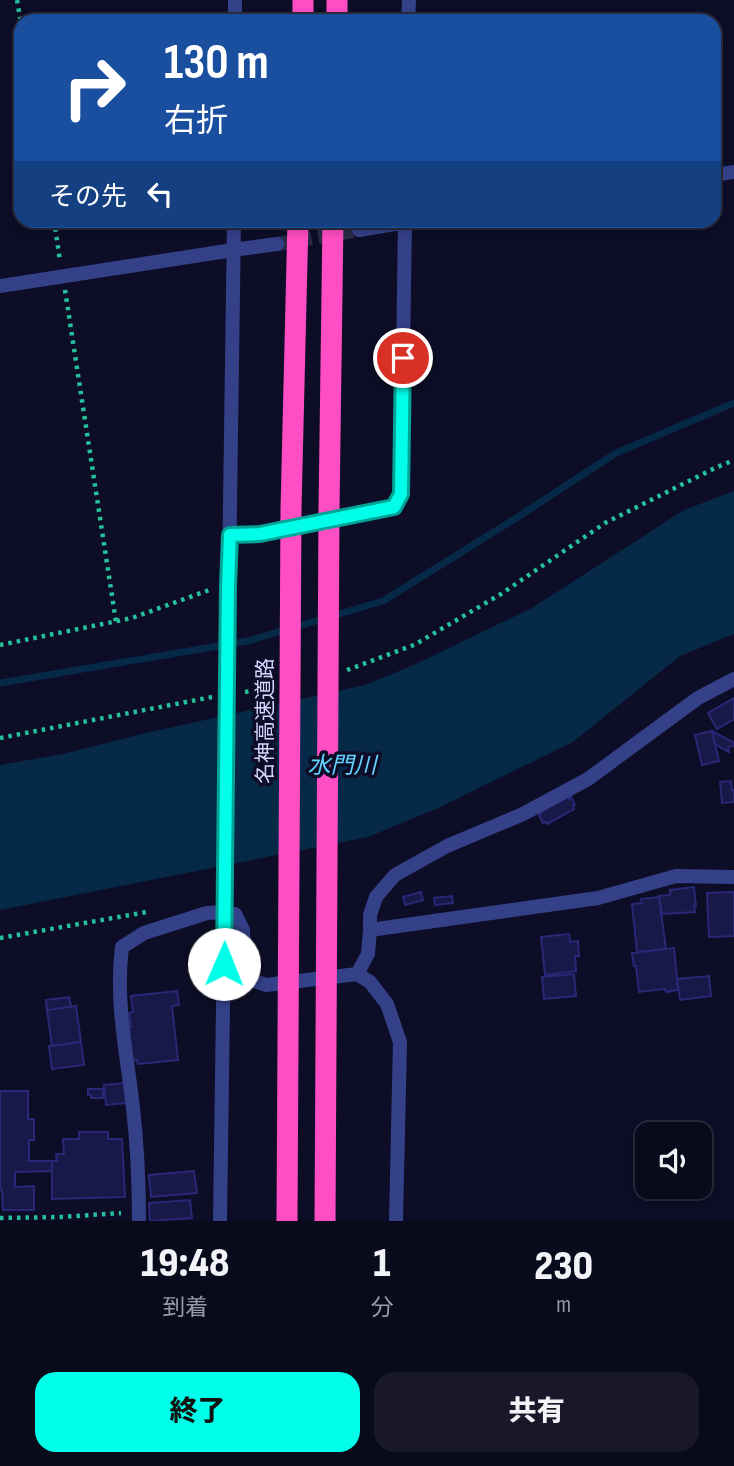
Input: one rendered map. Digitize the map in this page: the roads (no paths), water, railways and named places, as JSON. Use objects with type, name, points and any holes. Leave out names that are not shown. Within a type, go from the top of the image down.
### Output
[{"type":"highway","name":"名神高速道路","points":[[287,1221],[291,509],[298,228]]},
{"type":"highway","points":[[325,1221],[329,511],[334,228]]},
{"type":"street","points":[[220,1221],[234,228]]},
{"type":"street","points":[[359,230],[370,228]]},
{"type":"street","points":[[230,535],[260,534],[394,507],[401,494],[408,228]]},
{"type":"street","points":[[0,286],[277,244]]},
{"type":"street","points":[[357,974],[368,954],[370,915],[376,897],[395,875],[447,846],[523,814],[588,779],[698,698],[734,679]]},
{"type":"street","points":[[370,930],[598,898],[676,876],[734,877]]},
{"type":"street","points":[[139,1217],[133,1110],[122,1031],[119,971],[122,947],[144,933],[207,913],[225,912],[236,914],[243,930],[244,957],[253,980],[266,985],[357,974],[370,982],[387,1004],[400,1042],[396,1221]]},
{"type":"water","name":"水門川","points":[[734,491],[734,634],[680,656],[573,742],[436,809],[368,837],[0,910],[0,765],[63,754],[365,685],[416,664],[532,608],[684,510]]},
{"type":"waterway","points":[[0,683],[248,641],[383,601],[616,453],[734,403]]},
{"type":"tunnel","points":[[277,244],[359,230]]}]
